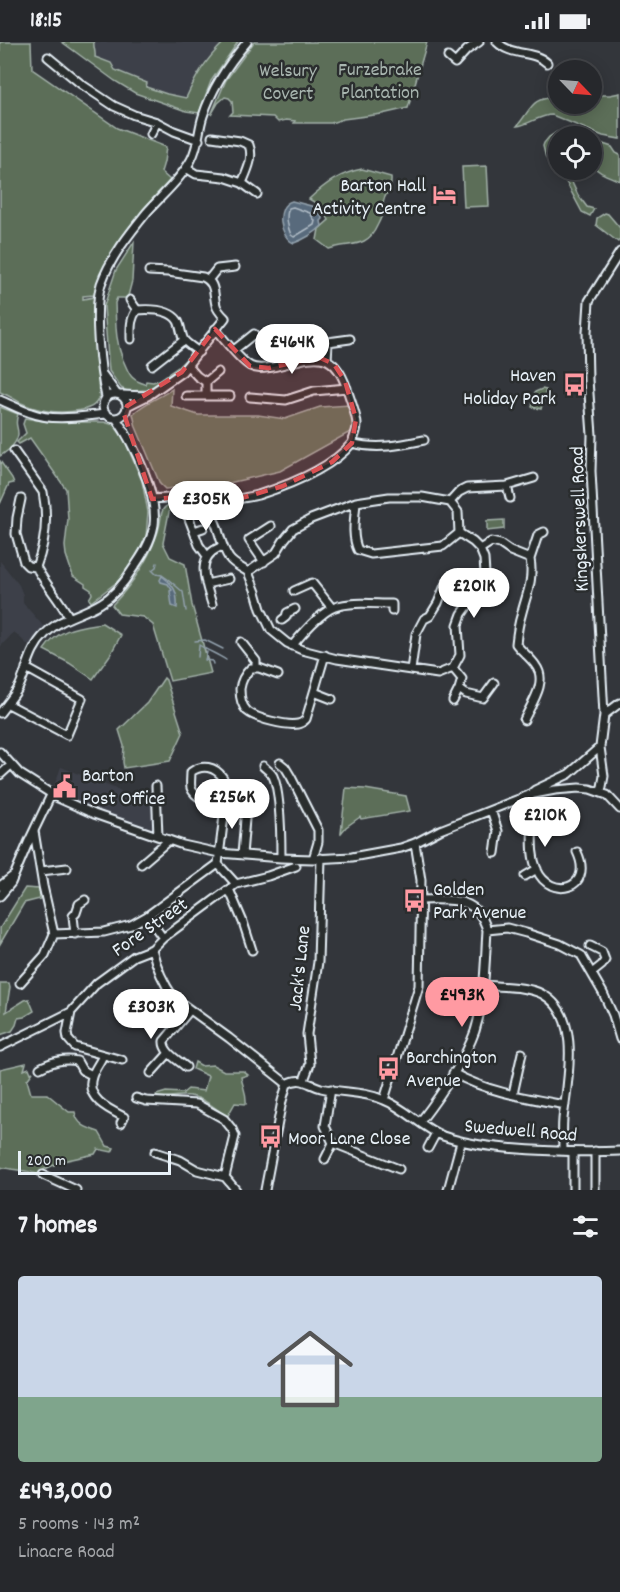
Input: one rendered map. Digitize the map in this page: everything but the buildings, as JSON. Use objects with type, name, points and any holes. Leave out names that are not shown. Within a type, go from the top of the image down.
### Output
[{"type":"street","points":[[107,414],[104,409],[98,304],[104,278],[138,223],[186,168],[195,152],[202,117],[215,86],[230,62],[247,42]]},
{"type":"street","points":[[448,57],[458,65],[467,50],[479,42]]},
{"type":"street","points":[[496,42],[509,50],[545,61],[548,52]]},
{"type":"street","points":[[48,68],[51,59],[81,84],[114,106],[199,140]]},
{"type":"street","points":[[151,134],[157,122]]},
{"type":"street","points":[[227,139],[229,129]]},
{"type":"street","points":[[212,137],[245,142],[249,145],[251,150],[243,183]]},
{"type":"street","points":[[186,168],[196,174],[224,177],[243,183],[257,194]]},
{"type":"street","name":"Kingskerswell Road","points":[[601,792],[604,776],[600,747],[604,715],[591,471],[592,435],[587,332],[589,301],[620,252]]},
{"type":"street","points":[[208,279],[218,269],[235,267]]},
{"type":"street","points":[[226,268],[226,277]]},
{"type":"street","points":[[127,406],[171,381],[188,366],[227,316],[217,309],[213,286],[208,279],[149,271]]},
{"type":"street","points":[[130,300],[137,310]]},
{"type":"street","points":[[137,310],[151,309],[166,312],[175,318],[184,340],[199,352]]},
{"type":"street","points":[[132,339],[131,322],[137,310]]},
{"type":"street","points":[[209,512],[221,504],[283,486],[332,462],[352,443],[357,427],[357,419],[340,371],[327,360],[318,357],[269,368],[257,368],[243,361],[215,329]]},
{"type":"street","points":[[234,350],[245,337],[254,334]]},
{"type":"street","points":[[327,360],[328,342],[350,339]]},
{"type":"street","points":[[152,365],[184,340]]},
{"type":"street","points":[[295,342],[296,361]]},
{"type":"street","points":[[160,358],[166,367]]},
{"type":"street","points":[[188,366],[206,382]]},
{"type":"street","points":[[206,382],[218,372]]},
{"type":"street","points":[[102,373],[126,400],[127,406],[124,414],[128,436]]},
{"type":"street","points":[[206,382],[206,396]]},
{"type":"street","points":[[250,397],[286,400],[314,391],[347,388]]},
{"type":"street","points":[[258,398],[260,390]]},
{"type":"street","points":[[81,416],[105,400],[119,394],[149,395]]},
{"type":"street","points":[[186,396],[230,396]]},
{"type":"street","points":[[0,400],[32,414],[65,418],[107,414],[116,418],[128,436],[149,487],[154,515],[152,532],[145,550],[117,591],[101,604],[57,623],[45,634],[31,653],[19,688],[0,713]]},
{"type":"street","points":[[116,418],[124,414]]},
{"type":"street","points":[[352,443],[364,447],[402,445],[424,440]]},
{"type":"street","points":[[402,445],[402,454]]},
{"type":"street","points":[[14,451],[43,492],[46,519],[42,553],[36,567],[44,583],[58,598],[69,617]]},
{"type":"street","points":[[450,502],[459,492],[467,488],[507,486],[534,478]]},
{"type":"street","points":[[507,486],[510,498]]},
{"type":"street","points":[[152,499],[181,497],[198,502],[209,512],[230,560],[248,572],[271,630],[287,643],[302,650],[337,659],[438,674],[453,668],[460,655],[458,624],[462,614],[485,581],[484,559],[480,549],[459,533]]},
{"type":"street","points":[[248,572],[276,553],[293,530],[311,519],[356,502],[389,497],[422,497],[450,502],[458,512],[459,533]]},
{"type":"street","points":[[21,499],[16,534],[24,562],[28,566],[36,567]]},
{"type":"street","points":[[356,502],[353,537],[358,550]]},
{"type":"street","points":[[188,516],[199,545],[207,556]]},
{"type":"street","points":[[249,540],[271,526]]},
{"type":"street","points":[[194,531],[203,528]]},
{"type":"street","points":[[524,720],[541,683],[540,673],[535,664],[516,644],[521,614],[533,594],[530,559],[541,534],[530,531]]},
{"type":"street","points":[[244,533],[264,562]]},
{"type":"street","points":[[358,550],[371,554],[443,546],[459,533]]},
{"type":"street","points":[[480,549],[491,542],[530,559]]},
{"type":"street","points":[[212,604],[204,573],[207,556],[214,549],[223,546]]},
{"type":"street","points":[[352,558],[358,550]]},
{"type":"street","points":[[206,584],[229,579]]},
{"type":"street","points":[[294,591],[312,583],[332,608]]},
{"type":"street","points":[[411,670],[416,633],[438,603],[446,584]]},
{"type":"street","points":[[292,646],[306,629],[332,608],[350,604],[392,608],[392,596]]},
{"type":"street","points":[[271,630],[286,617],[287,613],[295,609]]},
{"type":"street","points":[[241,642],[256,661],[256,667]]},
{"type":"street","points":[[278,675],[256,667],[251,668],[241,684],[242,704],[253,715],[272,721],[297,724],[302,722],[306,719],[325,655]]},
{"type":"street","points":[[8,704],[67,735],[82,699],[26,668]]},
{"type":"street","points":[[453,668],[462,679],[453,700]]},
{"type":"street","points":[[459,690],[483,698],[494,683]]},
{"type":"street","points":[[314,692],[332,699]]},
{"type":"street","points":[[604,715],[620,703]]},
{"type":"street","points":[[529,795],[569,774],[600,747]]},
{"type":"street","points":[[0,752],[20,774],[51,795],[94,814],[183,845],[219,853],[313,859],[352,857],[401,848],[529,795],[555,790],[579,788],[601,792],[620,808]]},
{"type":"street","points":[[280,763],[291,777],[318,830],[318,842],[313,859]]},
{"type":"street","points":[[0,775],[11,765]]},
{"type":"street","points":[[201,766],[220,773],[224,785],[218,802],[214,803],[196,795],[191,789],[191,772],[194,769],[201,766]]},
{"type":"street","points":[[263,766],[272,775],[276,792],[281,858]]},
{"type":"street","points":[[156,786],[158,836]]},
{"type":"street","points":[[0,896],[10,886],[51,795]]},
{"type":"street","points":[[529,795],[534,819],[532,844],[541,877],[555,887],[573,885],[582,873],[582,863],[577,852]]},
{"type":"street","points":[[218,802],[224,816],[219,864],[236,884]]},
{"type":"street","points":[[242,855],[246,807]]},
{"type":"street","points":[[491,810],[498,831],[495,853]]},
{"type":"street","points":[[20,983],[45,955],[54,934],[34,831]]},
{"type":"street","points":[[141,864],[169,840]]},
{"type":"street","points":[[384,1100],[419,986],[420,872],[415,843]]},
{"type":"street","name":"Jack's Lane","points":[[304,1080],[310,1064],[307,1034],[318,962],[321,858]]},
{"type":"street","points":[[54,934],[104,932],[131,926],[219,864]]},
{"type":"street","name":"Fore Street","points":[[0,1047],[71,1012],[98,983],[134,956],[152,949],[236,884],[296,866]]},
{"type":"street","points":[[41,871],[67,868]]},
{"type":"street","points":[[525,876],[537,868]]},
{"type":"street","points":[[0,886],[15,874]]},
{"type":"street","points":[[229,889],[252,950]]},
{"type":"street","points":[[75,934],[74,916],[79,904],[85,900]]},
{"type":"street","points":[[420,900],[457,900],[466,903],[480,914],[487,930],[483,985],[474,1034],[453,1074],[420,1122]]},
{"type":"street","points":[[147,916],[164,938]]},
{"type":"street","points":[[487,930],[507,928],[560,944],[581,955],[616,1013],[620,1039]]},
{"type":"street","points":[[590,946],[602,952],[605,960],[592,972]]},
{"type":"street","points":[[152,949],[159,969],[174,998],[288,1084]]},
{"type":"street","points":[[483,985],[534,991],[544,995],[561,1012],[570,1046],[563,1151]]},
{"type":"street","points":[[140,1022],[174,998]]},
{"type":"street","points":[[186,1067],[163,1046],[164,1041],[190,1010]]},
{"type":"street","points":[[71,1012],[68,1039],[75,1047],[122,1060]]},
{"type":"street","points":[[0,1047],[0,1055]]},
{"type":"street","points":[[151,1073],[169,1053]]},
{"type":"street","points":[[513,1094],[522,1053]]},
{"type":"street","points":[[103,1055],[92,1075],[90,1088],[94,1098],[124,1117],[121,1123]]},
{"type":"street","points":[[40,1068],[71,1059],[77,1061],[82,1070],[92,1075]]},
{"type":"street","points":[[453,1074],[468,1082],[499,1092],[565,1105]]},
{"type":"street","points":[[265,1190],[282,1101],[288,1084],[304,1080]]},
{"type":"street","name":"Swedwell Road","points":[[304,1080],[319,1087],[361,1093],[384,1100],[436,1133],[461,1142],[573,1152],[620,1151]]},
{"type":"street","points":[[331,1089],[325,1126],[333,1143],[399,1169]]},
{"type":"street","points":[[136,1098],[146,1101],[197,1104],[224,1119],[235,1136],[225,1178]]},
{"type":"street","points":[[428,1148],[436,1133]]},
{"type":"street","points":[[448,1190],[461,1142]]},
{"type":"street","points":[[325,1159],[333,1143]]},
{"type":"street","points":[[595,1151],[595,1190]]},
{"type":"street","points":[[155,1152],[180,1160],[197,1170],[225,1178],[236,1190]]},
{"type":"street","points":[[573,1152],[573,1190]]},
{"type":"street","points":[[43,1175],[76,1190]]},
{"type":"highlighted area","points":[[215,329],[250,366],[269,368],[318,357],[334,364],[345,381],[356,419],[352,443],[332,462],[283,486],[221,504],[209,512],[181,497],[152,499],[124,414],[127,406],[182,372]]},
{"type":"shaded area","points":[[94,42],[224,42],[204,63],[187,98],[145,87],[146,82],[115,70],[95,57]]},
{"type":"shaded area","points":[[0,561],[19,585],[23,603],[44,627],[29,646],[14,632],[0,647]]},
{"type":"shaded area","points":[[61,767],[121,791],[121,797],[132,800],[156,800],[158,836],[51,795]]},
{"type":"green space","points":[[0,42],[31,42],[32,69],[117,128],[166,147],[161,172],[170,180],[124,233],[105,264],[94,295],[83,296],[83,299],[94,297],[99,396],[93,406],[82,410],[59,412],[43,410],[28,406],[0,392]]},
{"type":"green space","points":[[62,42],[94,42],[95,57],[111,63],[115,70],[147,83],[146,87],[186,98],[202,68],[217,49],[224,42],[238,42],[211,81],[199,113],[186,111],[135,93]]},
{"type":"green space","points":[[254,42],[427,42],[408,108],[331,123],[294,123],[295,121],[286,120],[278,122],[273,117],[230,115],[233,112],[232,101],[225,97],[218,103],[211,115],[226,80]]},
{"type":"green space","points":[[620,93],[620,139],[602,136],[602,126],[579,126],[552,115],[517,126],[533,105],[542,99],[548,98],[548,114],[602,114],[602,95]]},
{"type":"green space","points":[[548,138],[548,160],[543,146]]},
{"type":"green space","points":[[602,144],[612,147],[620,155],[620,181],[602,173]]},
{"type":"green space","points":[[487,166],[489,206],[464,207],[462,167]]},
{"type":"green space","points":[[362,169],[391,177],[381,218],[373,233],[363,242],[329,249],[317,240],[319,229],[329,220],[321,206],[309,199],[333,180]]},
{"type":"green space","points":[[565,180],[571,180],[587,207],[594,209],[590,216],[582,212]]},
{"type":"green space","points":[[605,213],[620,228],[618,242],[596,225],[597,218]]},
{"type":"green space","points":[[134,242],[132,281],[128,296],[117,298],[115,303],[117,339],[127,369],[133,378],[145,384],[146,381],[159,380],[187,358],[178,369],[147,390],[127,391],[121,388],[109,371],[104,306],[116,270]]},
{"type":"green space","points":[[172,389],[171,406],[198,415],[258,415],[285,419],[320,407],[350,405],[354,422],[352,431],[280,471],[199,490],[184,487],[165,489],[160,484],[136,427],[133,414]]},
{"type":"green space","points":[[546,390],[541,409],[532,407],[535,392]]},
{"type":"green space","points":[[0,407],[18,414],[16,423],[18,434],[14,444],[0,456]]},
{"type":"green space","points":[[25,418],[49,422],[104,422],[114,425],[124,439],[142,481],[148,512],[146,537],[126,572],[91,602],[89,599],[92,594],[91,590],[73,576],[66,555],[68,519],[66,489],[30,438],[19,444],[17,442],[26,433],[23,424]]},
{"type":"green space","points":[[0,461],[14,483],[9,484],[0,504]]},
{"type":"green space","points":[[170,504],[173,507],[169,512],[163,543],[170,557],[185,564],[192,605],[211,673],[170,681],[153,625],[143,617],[119,614],[112,605],[132,582],[143,564],[153,546],[162,512]]},
{"type":"green space","points":[[504,520],[504,529],[487,531],[487,521]]},
{"type":"green space","points":[[102,623],[121,635],[93,679],[44,650],[62,633]]},
{"type":"green space","points":[[164,678],[183,733],[170,761],[124,768],[124,746],[119,730],[147,703]]},
{"type":"green space","points":[[346,788],[406,796],[410,811],[361,819],[360,817],[341,833]]},
{"type":"green space","points":[[25,888],[39,889],[40,899],[24,903],[0,944],[0,928]]},
{"type":"green space","points":[[0,983],[9,983],[10,987],[6,1012],[29,999],[34,1011],[18,1018],[12,1031],[0,1035]]},
{"type":"green space","points":[[195,1062],[202,1066],[213,1065],[224,1071],[243,1071],[248,1075],[241,1077],[246,1104],[235,1103],[227,1117],[210,1104],[195,1097],[156,1099],[156,1095],[166,1092],[183,1093],[188,1089],[204,1091],[208,1076],[193,1069]]},
{"type":"green space","points":[[26,1063],[24,1070],[29,1068],[31,1073],[33,1072],[27,1080],[31,1094],[47,1094],[69,1112],[75,1112],[80,1123],[99,1132],[107,1146],[114,1148],[112,1152],[98,1149],[95,1154],[63,1161],[38,1174],[0,1167],[0,1069]]},
{"type":"water","points":[[292,201],[315,207],[323,219],[319,229],[294,243],[285,235],[281,222],[283,209]]},
{"type":"water","points":[[162,576],[174,589],[177,608],[172,606],[170,591],[172,590],[168,584],[161,582]]},
{"type":"waterway","points":[[157,563],[152,570],[183,592],[186,611]]},
{"type":"waterway","points":[[195,641],[205,640],[223,649]]},
{"type":"waterway","points":[[199,645],[226,660]]},
{"type":"waterway","points":[[198,657],[199,646]]},
{"type":"waterway","points":[[207,652],[205,660],[212,661],[213,664]]},
{"type":"place","name":"Barton Hall Activity Centre","points":[[444,195]]},
{"type":"place","name":"Haven Holiday Park","points":[[574,385]]},
{"type":"place","name":"Barton Post Office","points":[[64,786]]},
{"type":"place","name":"Golden Park Avenue","points":[[415,900]]},
{"type":"place","name":"Barchington Avenue","points":[[388,1068]]},
{"type":"place","name":"Moor Lane Close","points":[[270,1137]]},
{"type":"park label","name":"Welsury Covert","points":[[288,80]]},
{"type":"park label","name":"Furzebrake Plantation","points":[[380,80]]}]
